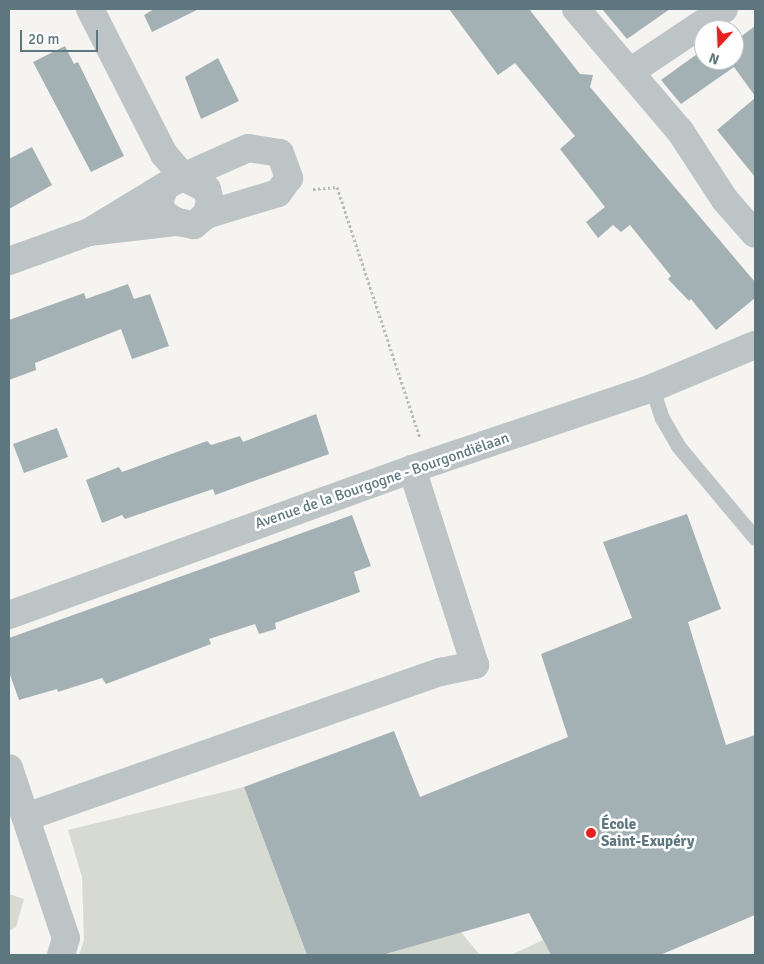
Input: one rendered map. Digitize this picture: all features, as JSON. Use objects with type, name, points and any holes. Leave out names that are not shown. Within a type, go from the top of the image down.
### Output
[{"type":"street","points":[[90,9],[164,154],[174,182]]},
{"type":"street","points":[[576,9],[680,131],[725,200],[755,234]]},
{"type":"street","points":[[630,72],[724,9]]},
{"type":"street","points":[[9,261],[90,232],[174,182],[248,148],[280,153],[289,178],[278,193],[206,216],[194,225],[177,222],[90,232]]},
{"type":"street","points":[[174,182],[207,189],[210,202],[206,216]]},
{"type":"street","points":[[174,182],[159,202],[164,214],[177,222]]},
{"type":"street","name":"Avenue de la Bourgogne - Bourgondiëlaan","points":[[9,615],[412,469],[652,388],[755,345]]},
{"type":"street","points":[[26,817],[441,672],[475,665],[412,469]]},
{"type":"street","points":[[9,768],[66,938],[61,955]]},
{"type":"lane","points":[[652,388],[662,418],[678,446],[755,538]]},
{"type":"path","points":[[278,193],[337,186],[422,444],[412,469]]},
{"type":"shaded area","points":[[244,787],[307,955],[79,955],[84,940],[82,877],[68,830]]},
{"type":"shaded area","points":[[9,894],[24,899],[16,927],[9,931]]},
{"type":"shaded area","points":[[461,932],[480,955],[382,955]]},
{"type":"shaded area","points":[[543,940],[551,955],[511,955]]},
{"type":"building","points":[[154,9],[199,9],[152,32],[144,15]]},
{"type":"building","points":[[449,9],[529,9],[580,74],[593,75],[590,87],[755,282],[755,298],[716,330],[691,299],[689,301],[668,279],[671,276],[630,225],[621,232],[613,225],[598,238],[586,222],[605,207],[560,149],[575,136],[515,63],[498,75]]},
{"type":"building","points":[[602,9],[670,9],[627,39]]},
{"type":"building","points":[[755,26],[755,96],[736,70],[744,70],[744,34]]},
{"type":"building","points":[[65,46],[74,64],[78,62],[124,156],[91,172],[33,62]]},
{"type":"building","points":[[694,56],[694,70],[730,70],[681,104],[661,80]]},
{"type":"building","points":[[218,58],[239,101],[201,119],[185,77]]},
{"type":"building","points":[[755,98],[755,177],[717,130]]},
{"type":"building","points":[[32,147],[52,185],[9,209],[9,159]]},
{"type":"building","points":[[128,284],[134,299],[150,294],[169,346],[132,359],[121,329],[35,363],[36,370],[9,380],[9,320],[84,293],[86,299]]},
{"type":"building","points":[[316,414],[329,454],[215,495],[213,489],[125,519],[122,515],[102,523],[86,480],[119,467],[122,472],[207,441],[211,445],[240,436],[243,442]]},
{"type":"building","points":[[57,428],[68,457],[24,473],[13,444]]},
{"type":"building","points":[[687,514],[721,609],[688,622],[726,745],[755,735],[755,915],[660,955],[551,955],[529,913],[382,955],[307,955],[244,787],[394,731],[420,797],[568,737],[541,654],[632,618],[603,542]]},
{"type":"building","points":[[352,515],[371,566],[354,572],[360,592],[275,623],[276,629],[259,634],[255,624],[209,639],[211,644],[106,684],[102,678],[58,692],[57,689],[19,700],[9,672],[9,638]]},
{"type":"place","name":"École Saint-Exupéry","points":[[591,833]]}]
